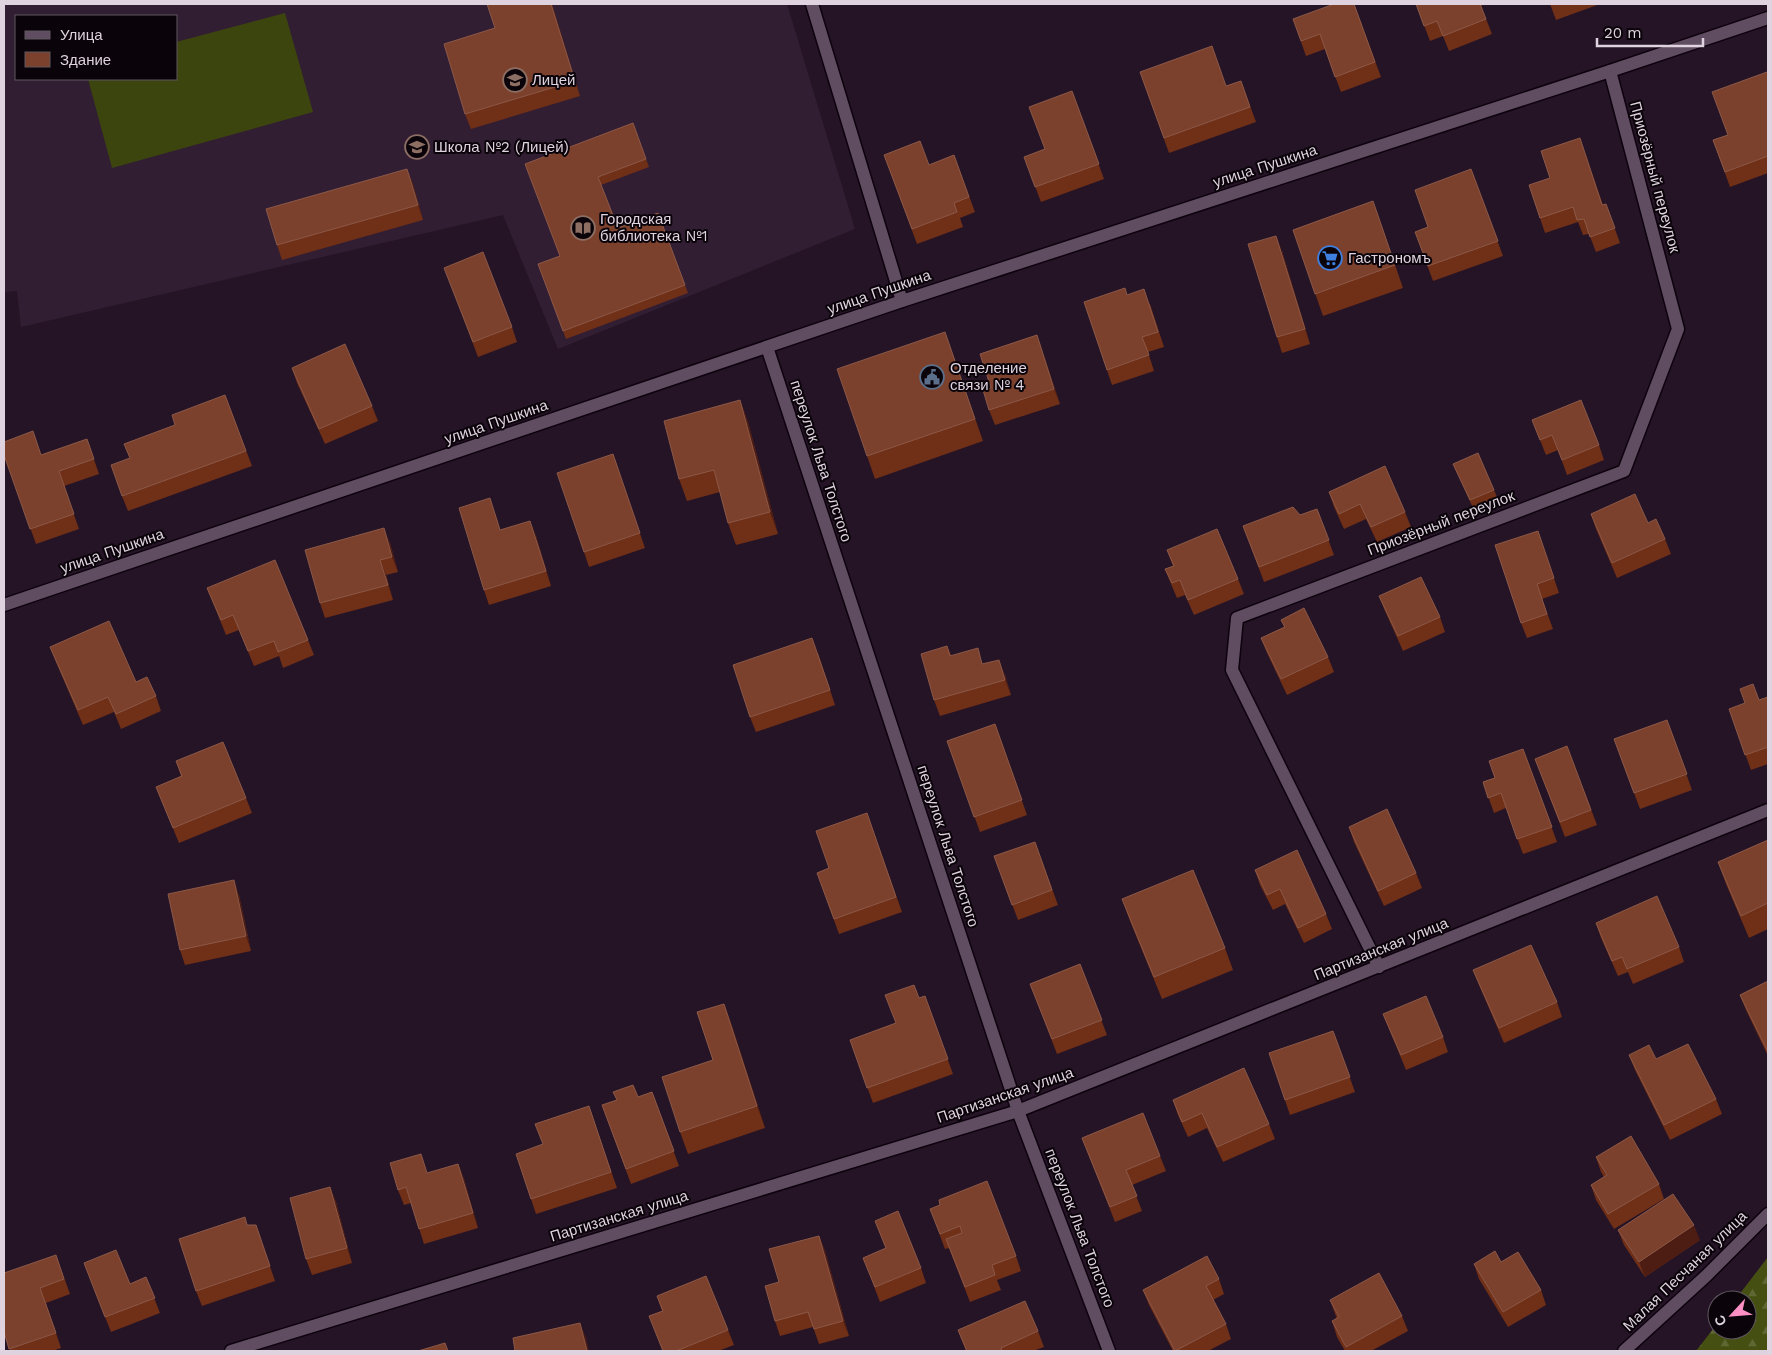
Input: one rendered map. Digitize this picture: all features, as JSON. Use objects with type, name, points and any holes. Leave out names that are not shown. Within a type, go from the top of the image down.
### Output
[{"type":"street","points":[[812,4],[902,301]]},
{"type":"street","name":"улица Пушкина","points":[[4,605],[902,301],[1768,18]]},
{"type":"street","name":"Приозёрный переулок","points":[[1379,968],[1232,670],[1237,618],[1624,471],[1678,329],[1610,71]]},
{"type":"street","name":"переулок Льва Толстого","points":[[767,347],[1018,1111],[1109,1351]]},
{"type":"street","name":"Партизанская улица","points":[[231,1351],[1018,1111],[1379,968],[1768,810]]},
{"type":"street","name":"Малая Песчаная улица","points":[[1624,1351],[1706,1276],[1768,1214]]},
{"type":"shaded area","name":"Школа №2 (Лицей)","points":[[11,4],[787,4],[855,229],[558,349],[503,215],[21,327],[17,291],[4,292],[4,5]]},
{"type":"green space","points":[[285,13],[313,112],[112,168],[88,80],[178,80],[178,41]]},
{"type":"green space","points":[[1768,1257],[1768,1351],[1696,1351],[1707,1337],[1707,1340],[1757,1340],[1757,1290],[1743,1290]]},
{"type":"building","name":"Лицей","points":[[487,4],[551,4],[575,81],[465,114],[444,44],[495,28]]},
{"type":"building","points":[[1334,4],[1354,4],[1375,62],[1335,77],[1320,34],[1301,41],[1293,19]]},
{"type":"building","points":[[1416,4],[1480,4],[1486,19],[1443,36],[1437,21],[1424,26]]},
{"type":"building","points":[[1212,46],[1226,86],[1241,81],[1250,107],[1164,138],[1140,72]]},
{"type":"building","points":[[1767,72],[1768,156],[1725,172],[1713,140],[1728,135],[1712,92]]},
{"type":"building","points":[[1072,91],[1099,164],[1035,187],[1024,157],[1045,149],[1029,107]]},
{"type":"building","name":"Городская библиотека №1","points":[[633,123],[646,159],[598,177],[618,228],[658,213],[685,285],[563,331],[538,264],[560,256],[525,164]]},
{"type":"building","points":[[1580,138],[1602,205],[1606,204],[1615,228],[1590,237],[1584,219],[1577,220],[1573,207],[1540,218],[1529,185],[1550,178],[1541,151]]},
{"type":"building","points":[[920,141],[929,165],[954,155],[969,197],[954,203],[957,212],[912,229],[884,155]]},
{"type":"building","points":[[407,169],[418,205],[277,245],[266,209]]},
{"type":"building","points":[[1471,169],[1498,241],[1428,266],[1415,232],[1428,227],[1415,190]]},
{"type":"building","points":[[1373,201],[1395,265],[1315,294],[1293,230]]},
{"type":"building","points":[[1276,236],[1305,329],[1277,337],[1248,244]]},
{"type":"building","points":[[483,252],[512,327],[473,342],[444,268]]},
{"type":"building","points":[[1125,288],[1127,295],[1144,289],[1158,332],[1142,337],[1149,355],[1107,370],[1084,302]]},
{"type":"building","points":[[945,332],[975,419],[867,456],[837,369]]},
{"type":"building","points":[[1037,335],[1054,389],[989,410],[983,390],[991,388],[980,354]]},
{"type":"building","points":[[345,344],[372,406],[319,429],[292,368]]},
{"type":"building","points":[[225,395],[246,451],[122,496],[111,465],[130,458],[124,444],[175,425],[172,415]]},
{"type":"building","points":[[740,400],[770,512],[728,523],[714,470],[679,479],[664,421]]},
{"type":"building","points":[[1581,400],[1599,445],[1562,460],[1552,435],[1540,440],[1532,420]]},
{"type":"building","points":[[33,431],[41,455],[87,439],[94,459],[59,471],[74,514],[30,529],[4,455],[4,442]]},
{"type":"building","points":[[1478,453],[1494,490],[1470,500],[1453,464]]},
{"type":"building","points":[[613,454],[640,533],[584,552],[557,473]]},
{"type":"building","points":[[1385,466],[1405,512],[1371,527],[1360,504],[1339,514],[1329,492]]},
{"type":"building","points":[[1635,494],[1648,523],[1656,519],[1665,539],[1612,563],[1591,514]]},
{"type":"building","points":[[490,498],[500,530],[530,521],[546,571],[484,590],[459,508]]},
{"type":"building","points":[[1293,507],[1300,515],[1317,509],[1329,540],[1259,567],[1243,526]]},
{"type":"building","points":[[384,528],[392,557],[380,560],[388,585],[320,603],[305,550]]},
{"type":"building","points":[[1217,529],[1238,579],[1188,600],[1180,580],[1172,583],[1165,569],[1174,566],[1167,550]]},
{"type":"building","points":[[1538,531],[1554,578],[1537,584],[1547,614],[1521,623],[1495,545]]},
{"type":"building","points":[[275,560],[308,640],[278,652],[274,641],[248,651],[233,615],[221,620],[207,588]]},
{"type":"building","points":[[1421,577],[1440,617],[1398,636],[1379,596]]},
{"type":"building","points":[[1304,608],[1328,657],[1281,679],[1261,638],[1285,627],[1281,620]]},
{"type":"building","points":[[109,621],[136,682],[147,677],[156,696],[116,714],[108,697],[78,710],[50,647]]},
{"type":"building","points":[[812,638],[830,690],[750,717],[733,665]]},
{"type":"building","points":[[947,646],[950,656],[978,648],[982,664],[999,660],[1005,680],[934,700],[921,654]]},
{"type":"building","points":[[1753,684],[1759,700],[1768,697],[1768,747],[1745,755],[1729,709],[1745,703],[1740,689]]},
{"type":"building","points":[[1667,720],[1687,774],[1634,793],[1614,739]]},
{"type":"building","points":[[995,724],[1022,800],[974,817],[947,741]]},
{"type":"building","points":[[223,742],[246,798],[173,828],[156,787],[182,776],[176,761]]},
{"type":"building","points":[[1567,746],[1591,810],[1560,822],[1535,759]]},
{"type":"building","points":[[1523,749],[1552,827],[1517,839],[1501,793],[1488,798],[1483,782],[1495,778],[1489,761]]},
{"type":"building","points":[[1387,809],[1416,873],[1378,891],[1349,827]]},
{"type":"building","points":[[867,813],[896,897],[834,919],[817,873],[829,868],[816,831]]},
{"type":"building","points":[[1768,840],[1768,903],[1741,916],[1718,862]]},
{"type":"building","points":[[1035,842],[1052,890],[1012,905],[994,856]]},
{"type":"building","points":[[1297,850],[1326,914],[1298,928],[1280,889],[1267,895],[1255,870]]},
{"type":"building","points":[[1193,870],[1225,948],[1154,977],[1122,899]]},
{"type":"building","points":[[234,880],[246,936],[180,950],[168,894]]},
{"type":"building","points":[[1657,896],[1679,947],[1627,969],[1622,957],[1612,961],[1596,923]]},
{"type":"building","points":[[1531,945],[1557,1002],[1499,1028],[1473,970]]},
{"type":"building","points":[[1080,964],[1102,1020],[1052,1039],[1030,984]]},
{"type":"building","points":[[1768,981],[1768,1052],[1740,995]]},
{"type":"building","points":[[914,985],[919,998],[925,996],[948,1059],[867,1088],[850,1040],[896,1023],[885,995]]},
{"type":"building","points":[[1426,996],[1443,1037],[1401,1055],[1383,1014]]},
{"type":"building","points":[[724,1004],[757,1106],[680,1132],[662,1077],[713,1060],[697,1012]]},
{"type":"building","points":[[1333,1031],[1350,1077],[1285,1100],[1269,1053]]},
{"type":"building","points":[[1688,1044],[1716,1099],[1664,1125],[1629,1055],[1649,1045],[1656,1059]]},
{"type":"building","points":[[1244,1068],[1269,1124],[1217,1147],[1202,1113],[1182,1122],[1173,1100]]},
{"type":"building","points":[[633,1085],[638,1097],[652,1092],[674,1151],[626,1169],[602,1105],[617,1100],[613,1092]]},
{"type":"building","points":[[589,1106],[611,1172],[531,1199],[516,1154],[543,1144],[535,1124]]},
{"type":"building","points":[[1143,1113],[1160,1156],[1126,1170],[1137,1196],[1110,1207],[1082,1138]]},
{"type":"building","points":[[1631,1136],[1659,1184],[1608,1214],[1591,1185],[1607,1175],[1596,1157]]},
{"type":"building","points":[[421,1154],[427,1173],[458,1164],[473,1213],[419,1229],[406,1187],[398,1190],[390,1163]]},
{"type":"building","points":[[987,1181],[1016,1256],[992,1265],[995,1275],[965,1287],[946,1239],[962,1233],[960,1226],[940,1234],[930,1209],[940,1205],[939,1200]]},
{"type":"building","points":[[330,1187],[347,1248],[306,1259],[290,1198]]},
{"type":"building","points":[[1673,1194],[1694,1225],[1639,1262],[1618,1230]]},
{"type":"building","points":[[898,1211],[921,1268],[875,1287],[863,1258],[886,1248],[875,1221]]},
{"type":"building","points":[[245,1217],[247,1225],[256,1225],[270,1266],[196,1291],[179,1239]]},
{"type":"building","points":[[819,1236],[843,1321],[814,1329],[808,1312],[775,1321],[765,1286],[779,1282],[769,1249]]},
{"type":"building","points":[[116,1250],[130,1284],[146,1277],[155,1298],[105,1317],[84,1263]]},
{"type":"building","points":[[1495,1251],[1501,1262],[1518,1252],[1541,1290],[1503,1312],[1474,1264]]},
{"type":"building","points":[[56,1255],[64,1279],[40,1288],[56,1333],[9,1349],[4,1332],[4,1273]]},
{"type":"building","points":[[1207,1256],[1219,1279],[1206,1286],[1226,1324],[1175,1351],[1143,1290]]},
{"type":"building","points":[[1379,1273],[1402,1316],[1346,1347],[1332,1321],[1339,1317],[1330,1300]]},
{"type":"building","points":[[706,1276],[728,1330],[676,1351],[663,1351],[649,1316],[663,1311],[657,1296]]},
{"type":"building","points":[[1025,1301],[1038,1331],[1001,1348],[1002,1351],[967,1351],[958,1330]]},
{"type":"building","points":[[580,1323],[587,1351],[515,1351],[513,1338]]},
{"type":"building","points":[[445,1343],[448,1351],[418,1351]]},
{"type":"place","name":"Лицей","points":[[515,80]]},
{"type":"place","name":"Школа №2 (Лицей)","points":[[417,147]]},
{"type":"place","name":"Городская библиотека №1","points":[[583,228]]},
{"type":"place","name":"Гастрономъ","points":[[1330,258]]},
{"type":"place","name":"Отделение связи № 4","points":[[932,377]]}]
